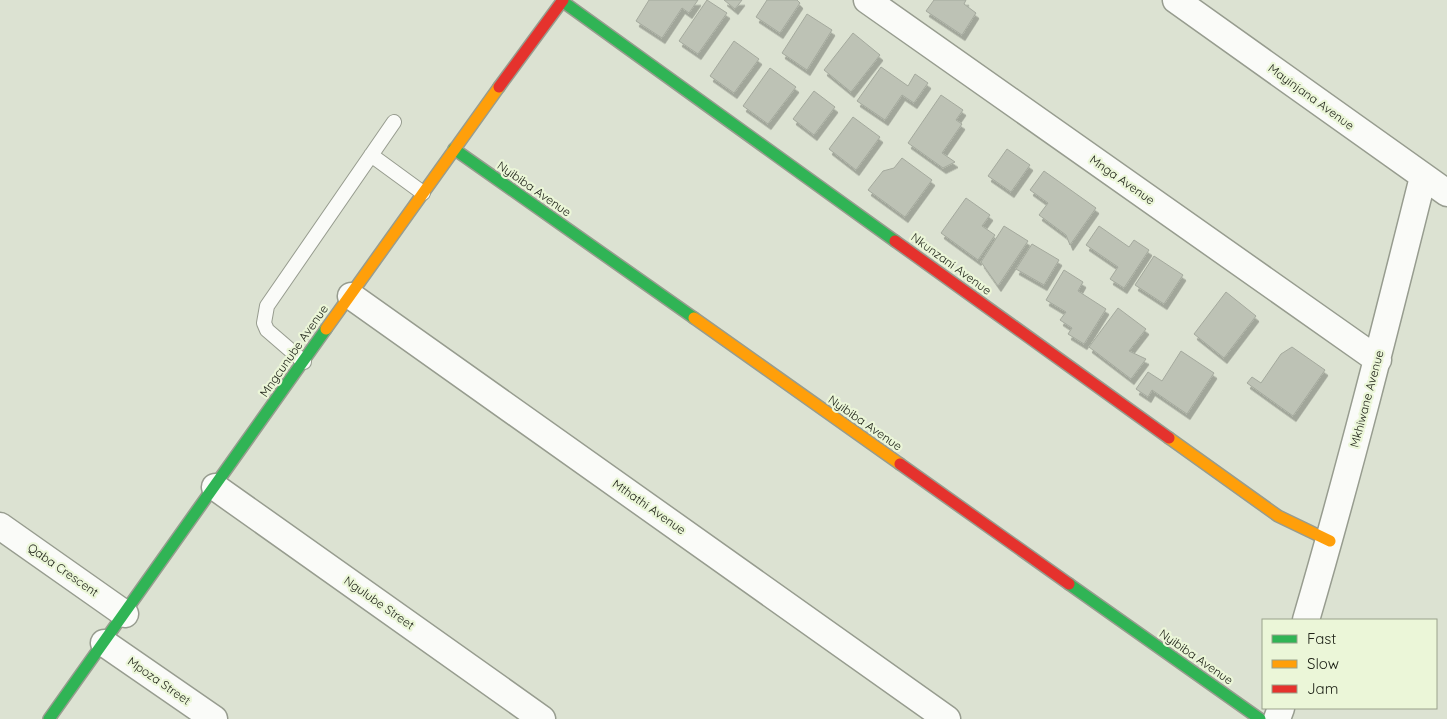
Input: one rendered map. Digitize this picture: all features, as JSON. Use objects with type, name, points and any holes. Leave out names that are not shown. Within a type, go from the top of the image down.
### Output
[{"type":"street","name":"Mnga Avenue","points":[[867,0],[1378,360]]},
{"type":"street","name":"Mayinjana Avenue","points":[[1176,0],[1447,193]]},
{"type":"street","name":"Mngcunube Avenue","points":[[49,719],[454,149],[562,1]]},
{"type":"street","name":"Nkunzani Avenue","points":[[562,1],[1278,516],[1330,541]]},
{"type":"street","name":"Nyibiba Avenue","points":[[454,149],[1260,719]]},
{"type":"street","name":"Mkhiwane Avenue","points":[[1306,619],[1330,541],[1378,360],[1423,177]]},
{"type":"street","name":"Mthathi Avenue","points":[[351,296],[947,719]]},
{"type":"street","name":"Ngulube Street","points":[[215,487],[542,719]]},
{"type":"street","name":"Qaba Crescent","points":[[0,526],[125,614]]},
{"type":"street","name":"Mpoza Street","points":[[104,643],[214,719]]},
{"type":"lane","points":[[304,362],[267,330],[264,323],[267,306],[394,122]]},
{"type":"lane","points":[[371,155],[423,193]]},
{"type":"building","points":[[649,0],[698,0],[689,13],[682,8],[662,38],[636,21]]},
{"type":"building","points":[[707,0],[727,13],[698,54],[679,41]]},
{"type":"building","points":[[724,0],[742,0],[735,9]]},
{"type":"building","points":[[767,0],[797,0],[800,3],[780,33],[756,17]]},
{"type":"building","points":[[934,0],[966,0],[964,4],[976,13],[962,35],[926,11]]},
{"type":"building","points":[[807,14],[832,30],[807,70],[782,53]]},
{"type":"building","points":[[853,33],[880,55],[851,92],[824,70]]},
{"type":"building","points":[[734,41],[759,59],[734,93],[710,76]]},
{"type":"building","points":[[881,67],[908,86],[915,74],[928,83],[914,103],[902,95],[885,120],[857,101]]},
{"type":"building","points":[[770,68],[796,87],[768,124],[743,106]]},
{"type":"building","points":[[814,91],[835,107],[814,135],[793,119]]},
{"type":"building","points":[[941,95],[963,110],[956,120],[962,124],[942,153],[955,162],[943,168],[908,143]]},
{"type":"building","points":[[853,117],[880,137],[856,170],[829,149]]},
{"type":"building","points":[[1007,149],[1030,165],[1011,192],[988,176]]},
{"type":"building","points":[[902,158],[932,180],[905,217],[868,190],[883,171],[894,168]]},
{"type":"building","points":[[1044,171],[1096,208],[1070,245],[1066,235],[1039,215],[1048,203],[1030,190]]},
{"type":"building","points":[[966,198],[990,215],[982,226],[995,235],[978,260],[941,233]]},
{"type":"building","points":[[1004,226],[1028,241],[998,286],[981,262]]},
{"type":"building","points":[[1099,226],[1129,247],[1134,240],[1149,250],[1124,288],[1110,279],[1118,267],[1086,245]]},
{"type":"building","points":[[1032,244],[1059,260],[1044,285],[1016,269]]},
{"type":"building","points":[[1154,256],[1183,275],[1164,304],[1135,285]]},
{"type":"building","points":[[1064,270],[1083,282],[1078,291],[1106,309],[1084,344],[1068,334],[1072,328],[1060,320],[1066,312],[1046,300]]},
{"type":"building","points":[[1226,292],[1256,316],[1224,358],[1194,334]]},
{"type":"building","points":[[1118,308],[1146,329],[1129,351],[1146,359],[1131,379],[1089,347]]},
{"type":"building","points":[[1292,347],[1325,370],[1293,416],[1247,383],[1252,377],[1261,383],[1281,354]]},
{"type":"building","points":[[1181,351],[1214,373],[1187,414],[1152,390],[1148,397],[1136,389],[1148,372],[1162,381]]},
{"type":"traffic: fast","points":[[562,1],[895,241]]},
{"type":"traffic: fast","points":[[454,149],[694,318]]},
{"type":"traffic: fast","points":[[49,719],[326,329]]},
{"type":"traffic: fast","points":[[1069,584],[1260,719]]},
{"type":"traffic: slow","points":[[326,329],[499,87]]},
{"type":"traffic: slow","points":[[694,318],[900,464]]},
{"type":"traffic: slow","points":[[1169,438],[1278,516],[1330,541]]},
{"type":"traffic: jam","points":[[499,87],[563,0]]},
{"type":"traffic: jam","points":[[895,241],[1169,438]]},
{"type":"traffic: jam","points":[[900,464],[1069,584]]}]
